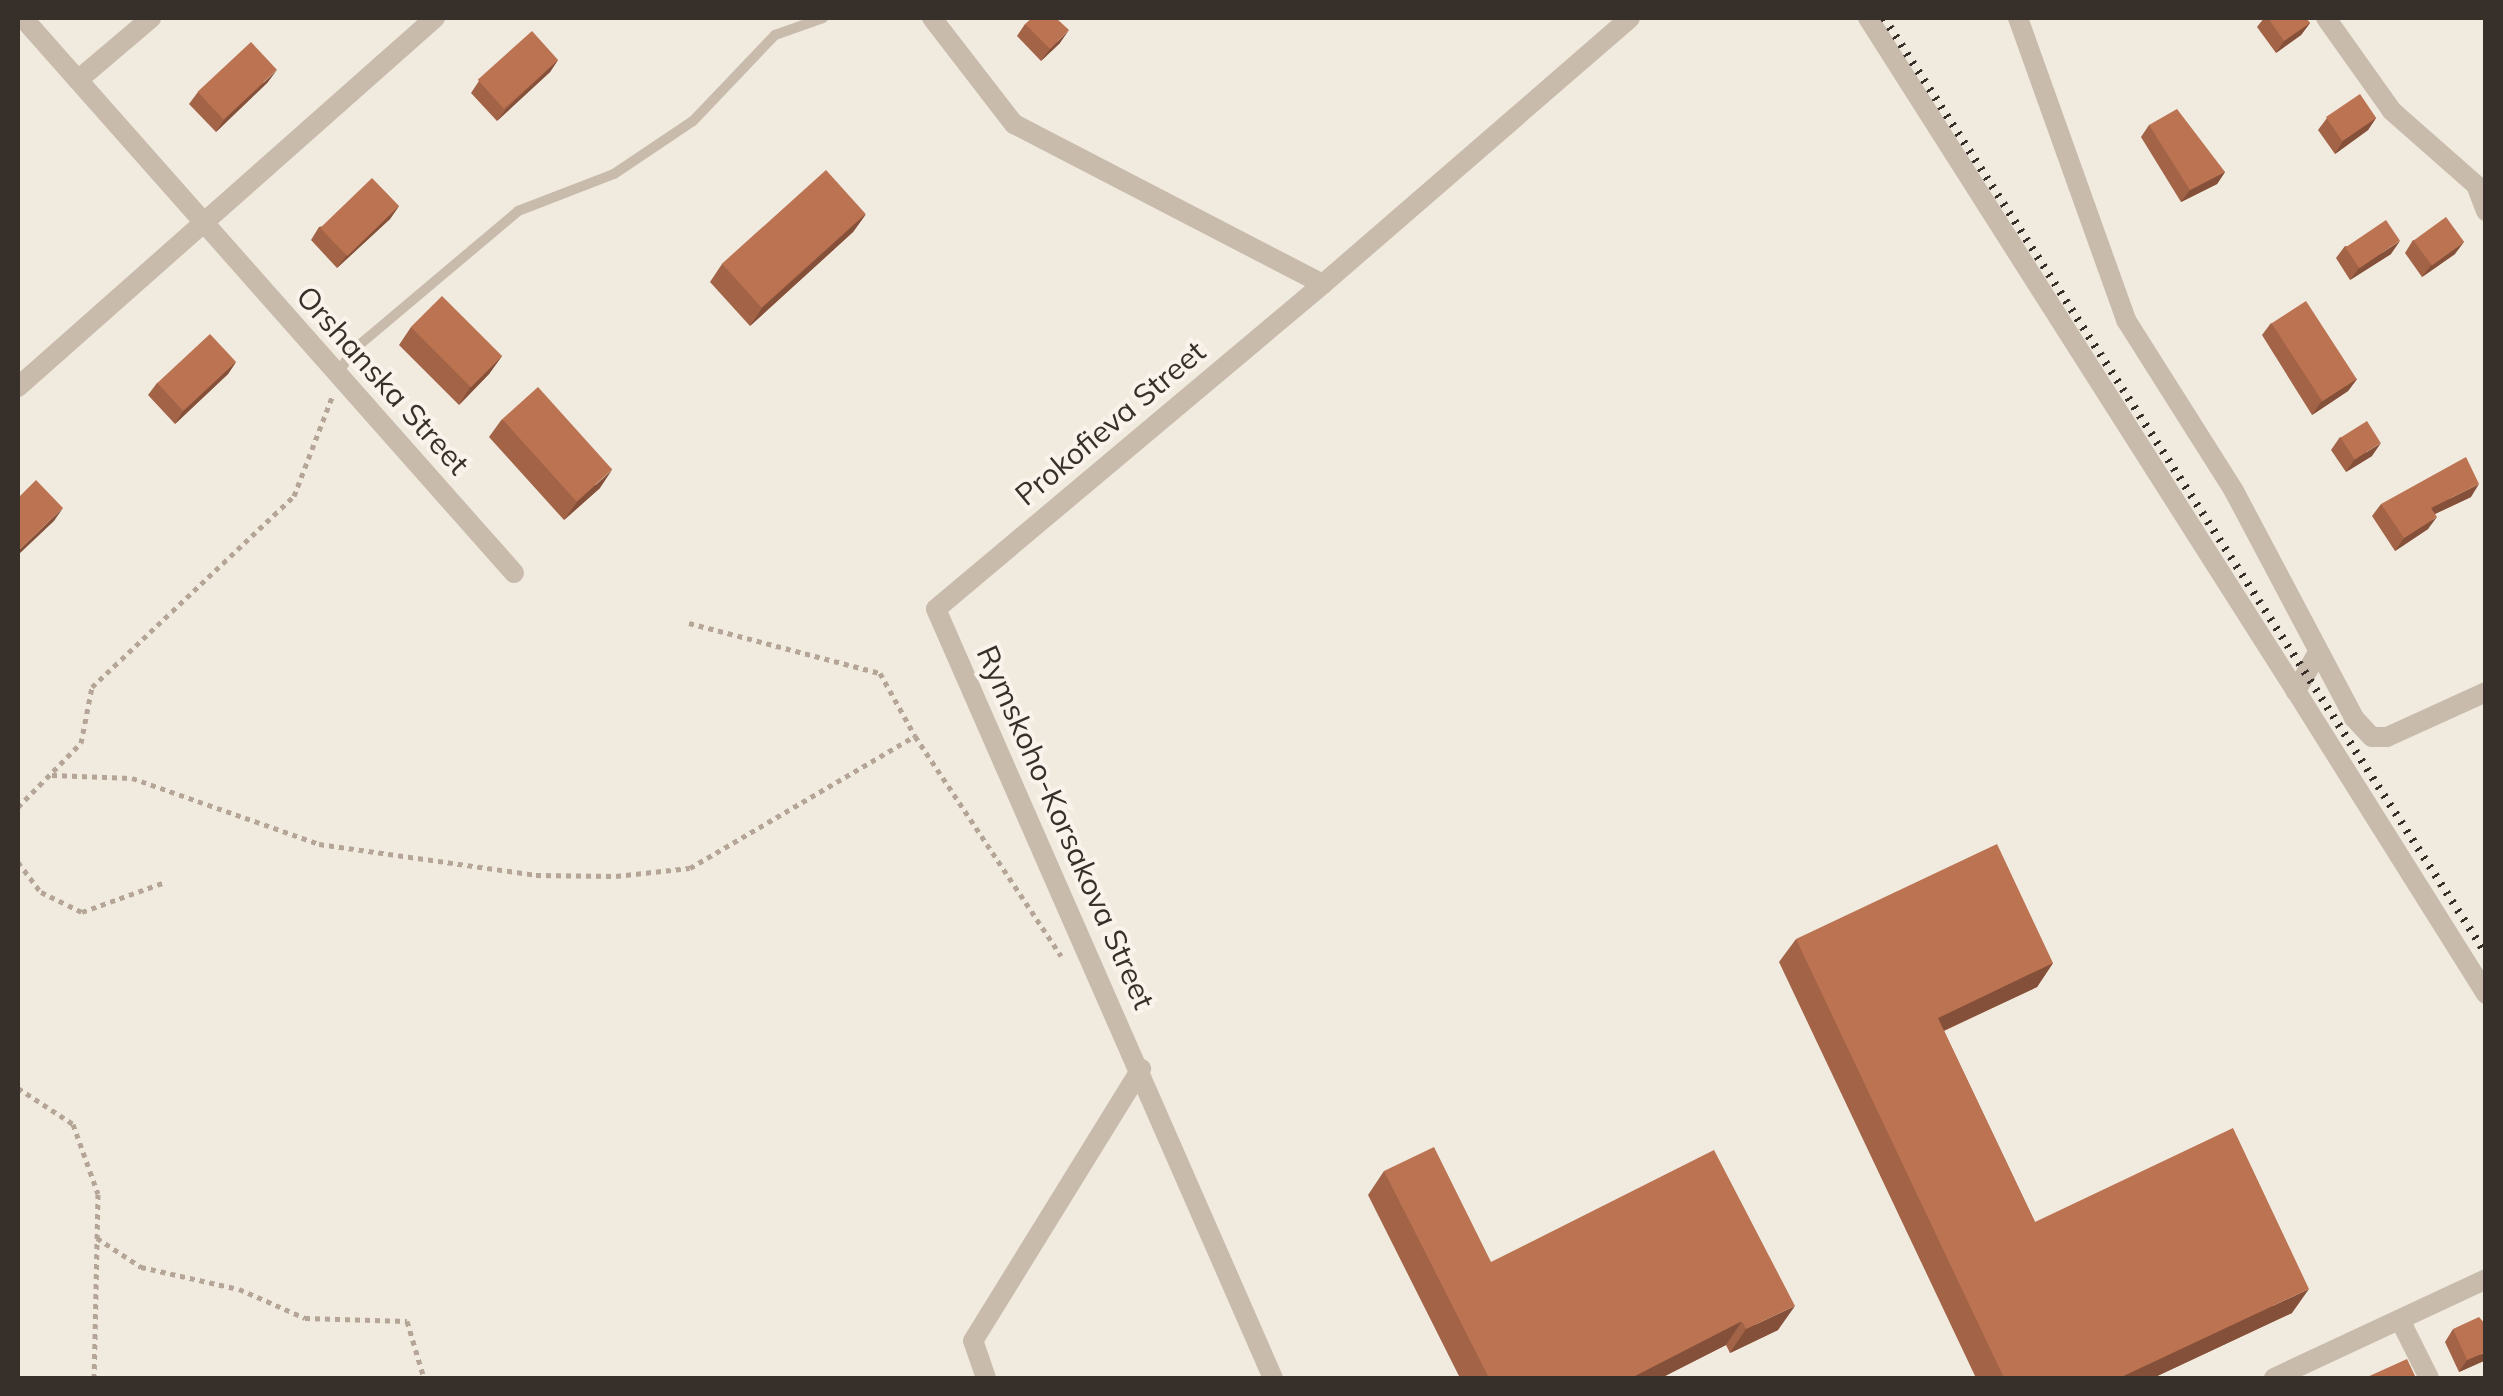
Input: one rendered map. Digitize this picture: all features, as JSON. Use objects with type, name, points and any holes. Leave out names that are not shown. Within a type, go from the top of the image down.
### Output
[{"type":"street","name":"Orshanska Street","points":[[23,18],[514,573]]},
{"type":"street","points":[[78,80],[151,18]]},
{"type":"street","points":[[18,387],[207,228],[434,18]]},
{"type":"street","points":[[932,18],[1014,124],[1322,284]]},
{"type":"street","name":"Prokofieva Street","points":[[936,609],[1630,18]]},
{"type":"street","points":[[1868,18],[2486,994]]},
{"type":"street","points":[[2018,18],[2126,320],[2234,492],[2317,654],[2372,737],[2486,692]]},
{"type":"street","points":[[2326,18],[2392,111],[2476,185],[2486,211]]},
{"type":"street","name":"Rymskoho-Korsakova Street","points":[[936,609],[1273,1378]]},
{"type":"street","points":[[2296,691],[2317,654]]},
{"type":"street","points":[[986,1378],[974,1340],[1141,1070]]},
{"type":"street","points":[[2274,1378],[2486,1280]]},
{"type":"street","points":[[2400,1320],[2429,1378]]},
{"type":"lane","points":[[338,374],[352,351],[518,211],[614,174],[693,121],[775,35],[823,18]]},
{"type":"path","points":[[18,806],[81,743],[92,687],[294,496],[338,374]]},
{"type":"path","points":[[688,623],[880,673],[915,736],[1071,972]]},
{"type":"path","points":[[52,774],[132,778],[320,844],[536,875],[616,876],[690,868],[915,736]]},
{"type":"path","points":[[18,862],[41,892],[82,912],[165,882]]},
{"type":"path","points":[[18,1088],[73,1124],[98,1194],[94,1378]]},
{"type":"path","points":[[97,1238],[140,1267],[239,1289],[305,1318],[407,1321],[424,1378]]},
{"type":"building","points":[[1032,18],[1056,18],[1069,30],[1050,49],[1025,24]]},
{"type":"building","points":[[2268,18],[2306,18],[2310,23],[2284,41]]},
{"type":"building","points":[[532,31],[558,60],[504,109],[478,80]]},
{"type":"building","points":[[251,42],[277,70],[224,120],[198,92]]},
{"type":"building","points":[[2360,94],[2376,118],[2342,141],[2326,117]]},
{"type":"building","points":[[2177,109],[2225,172],[2190,190],[2149,125]]},
{"type":"building","points":[[826,170],[865,214],[761,308],[722,264]]},
{"type":"building","points":[[372,178],[399,206],[347,256],[320,228]]},
{"type":"building","points":[[2446,217],[2464,242],[2432,266],[2414,241]]},
{"type":"building","points":[[2386,220],[2400,241],[2359,268],[2345,247]]},
{"type":"building","points":[[442,296],[502,356],[471,387],[411,327]]},
{"type":"building","points":[[2306,301],[2357,379],[2322,401],[2272,323]]},
{"type":"building","points":[[210,334],[236,362],[183,411],[157,383]]},
{"type":"building","points":[[538,387],[612,469],[577,502],[502,419]]},
{"type":"building","points":[[2367,421],[2381,443],[2354,459],[2341,437]]},
{"type":"building","points":[[2466,457],[2479,484],[2431,508],[2437,517],[2404,538],[2381,504]]},
{"type":"building","points":[[36,480],[63,508],[18,551],[18,498]]},
{"type":"building","points":[[1997,844],[2053,963],[1938,1018],[2035,1222],[2233,1128],[2309,1289],[2119,1378],[2004,1378],[1796,939]]},
{"type":"building","points":[[1434,1147],[1491,1262],[1714,1150],[1795,1306],[1746,1329],[1742,1321],[1631,1378],[1489,1378],[1384,1171]]},
{"type":"building","points":[[2479,1317],[2486,1325],[2486,1352],[2467,1360],[2453,1329]]},
{"type":"building","points":[[2407,1359],[2416,1378],[2365,1378]]},
{"type":"railway","points":[[1884,18],[2486,954]]}]
